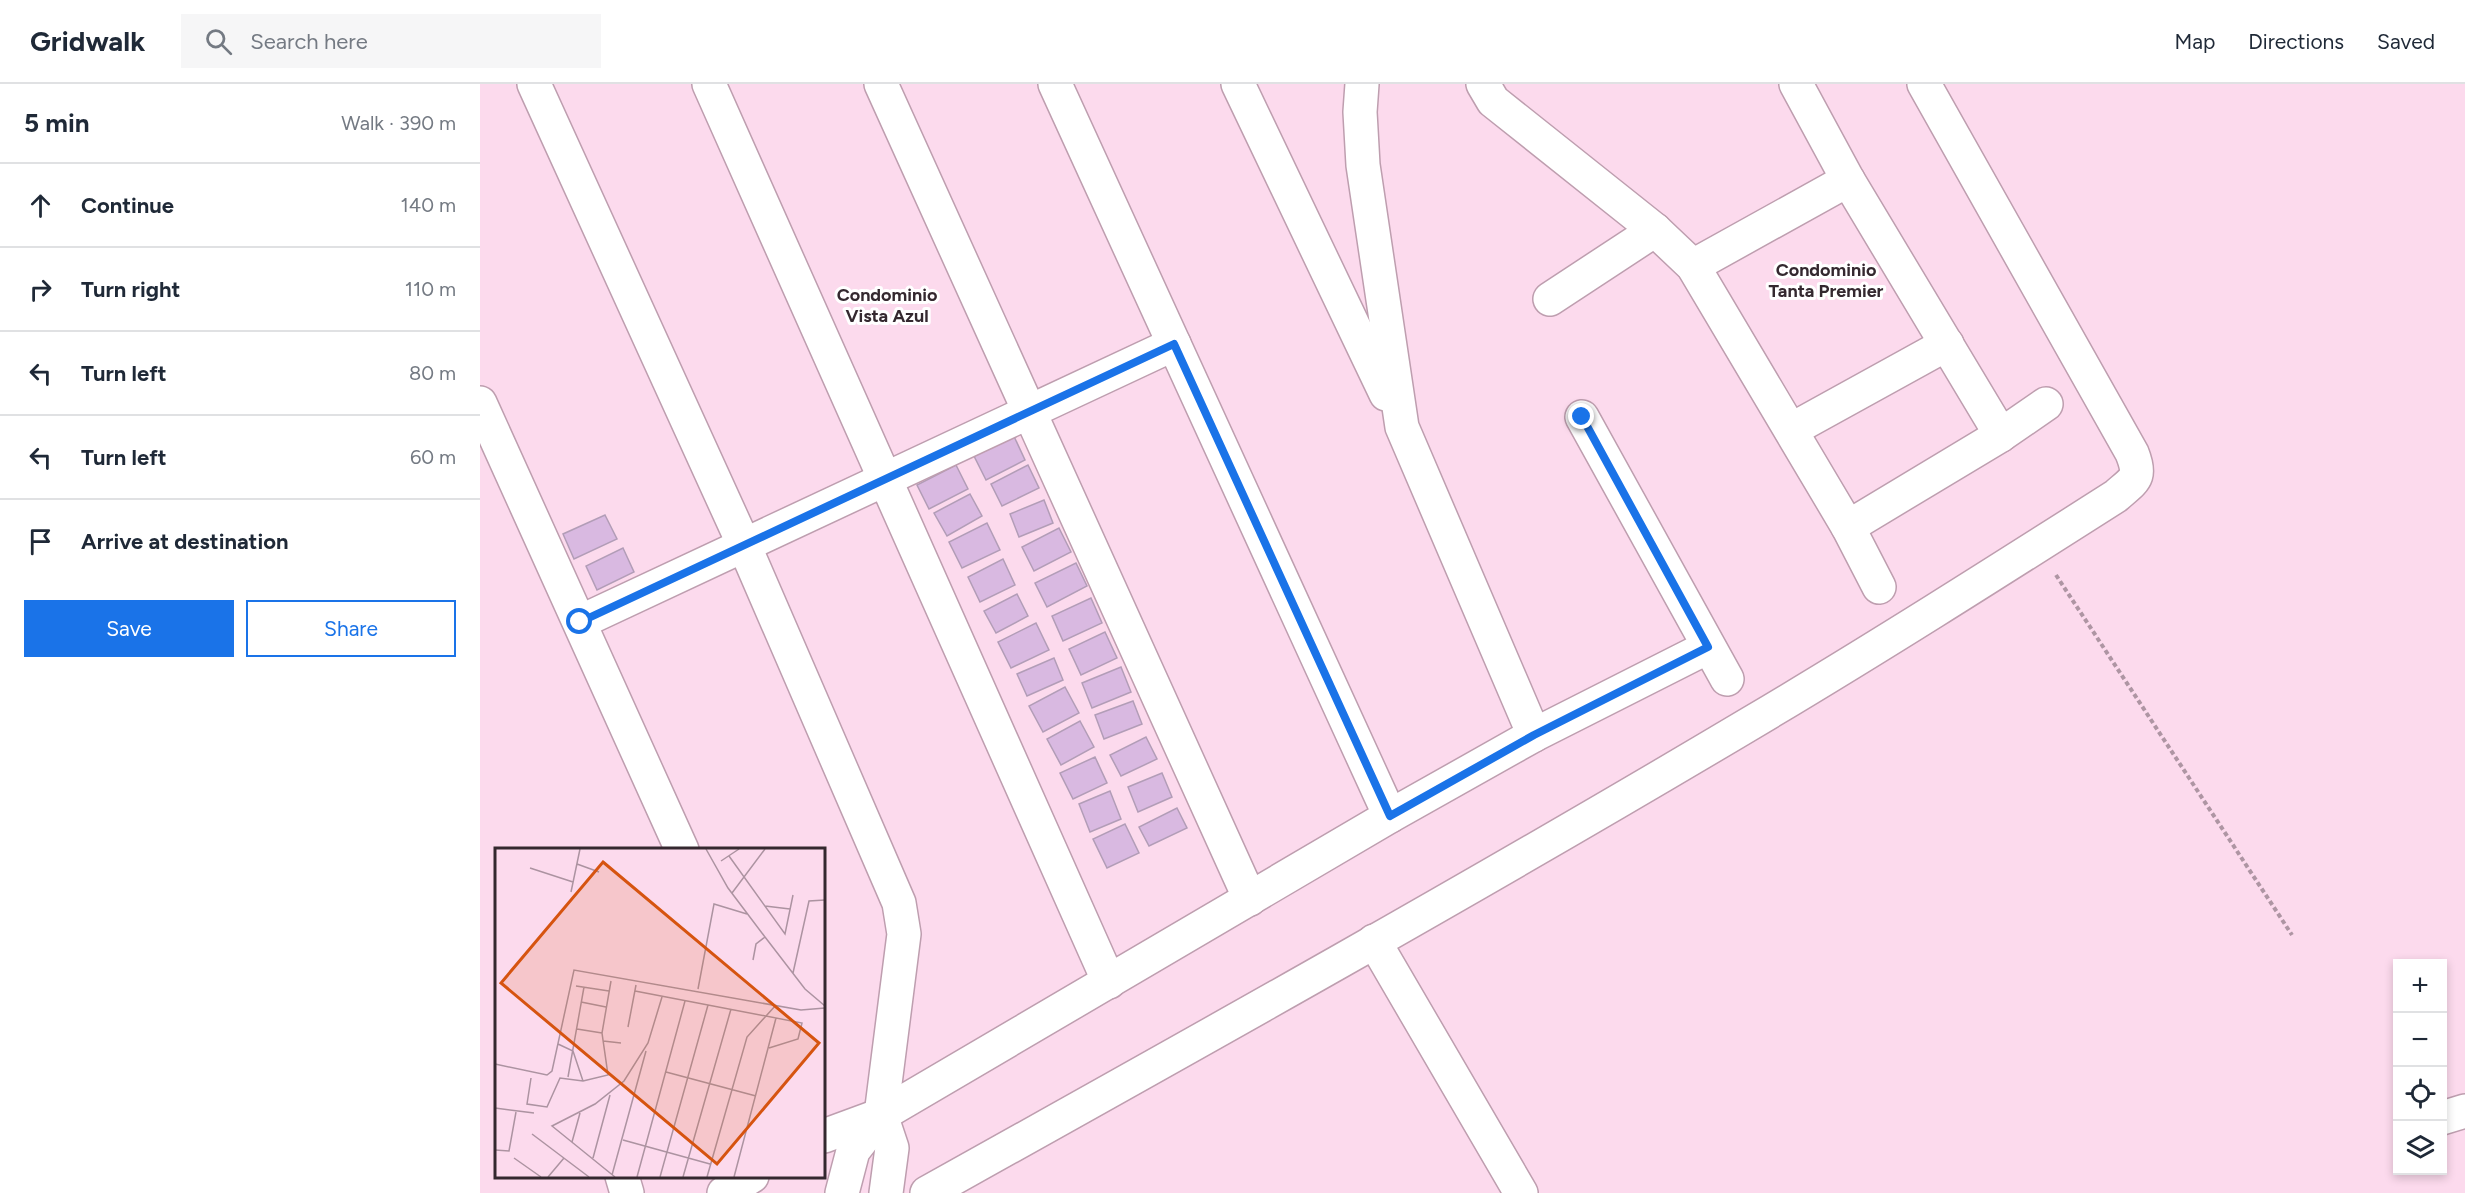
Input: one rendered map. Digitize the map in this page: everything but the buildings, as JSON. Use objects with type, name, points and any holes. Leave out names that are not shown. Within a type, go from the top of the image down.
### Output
[{"type":"street","points":[[534,84],[744,545],[899,903],[904,934],[881,1115],[892,1148],[886,1193]]},
{"type":"street","points":[[709,84],[1109,982]]},
{"type":"street","points":[[881,84],[1250,899]]},
{"type":"street","points":[[1055,84],[1390,816]]},
{"type":"street","points":[[1238,84],[1401,427],[1534,735]]},
{"type":"street","points":[[1362,84],[1360,112],[1364,165],[1401,427]]},
{"type":"street","points":[[1483,84],[1493,101],[1655,230],[1693,266],[1848,527],[1879,587]]},
{"type":"street","points":[[1796,84],[1848,180],[2001,435]]},
{"type":"street","points":[[927,1193],[1374,941],[1750,724],[2116,496],[2136,477],[2138,468],[2132,453],[1924,84]]},
{"type":"street","points":[[1693,266],[1848,180]]},
{"type":"street","points":[[1550,299],[1655,230]]},
{"type":"street","points":[[580,622],[1174,344]]},
{"type":"street","points":[[1791,430],[1947,344]]},
{"type":"street","points":[[480,403],[682,848]]},
{"type":"street","points":[[1848,527],[2001,435],[2046,404]]},
{"type":"street","points":[[1582,417],[1727,680]]},
{"type":"street","points":[[825,1136],[881,1115],[1390,816],[1534,735],[1708,647]]},
{"type":"street","points":[[1374,941],[1521,1193]]},
{"type":"street","points":[[2447,1116],[2465,1111]]},
{"type":"street","points":[[842,1193],[853,1151],[881,1115]]},
{"type":"street","points":[[623,1178],[627,1193]]},
{"type":"street","points":[[723,1193],[749,1178]]},
{"type":"path","points":[[2056,575],[2292,935]]},
{"type":"district","name":"Condominio Tanta Premier","points":[[1826,280]]},
{"type":"district","name":"Condominio Vista Azul","points":[[887,305]]},
{"type":"route","points":[[580,622],[1174,344],[1390,816],[1534,735],[1708,647],[1582,417]]}]
